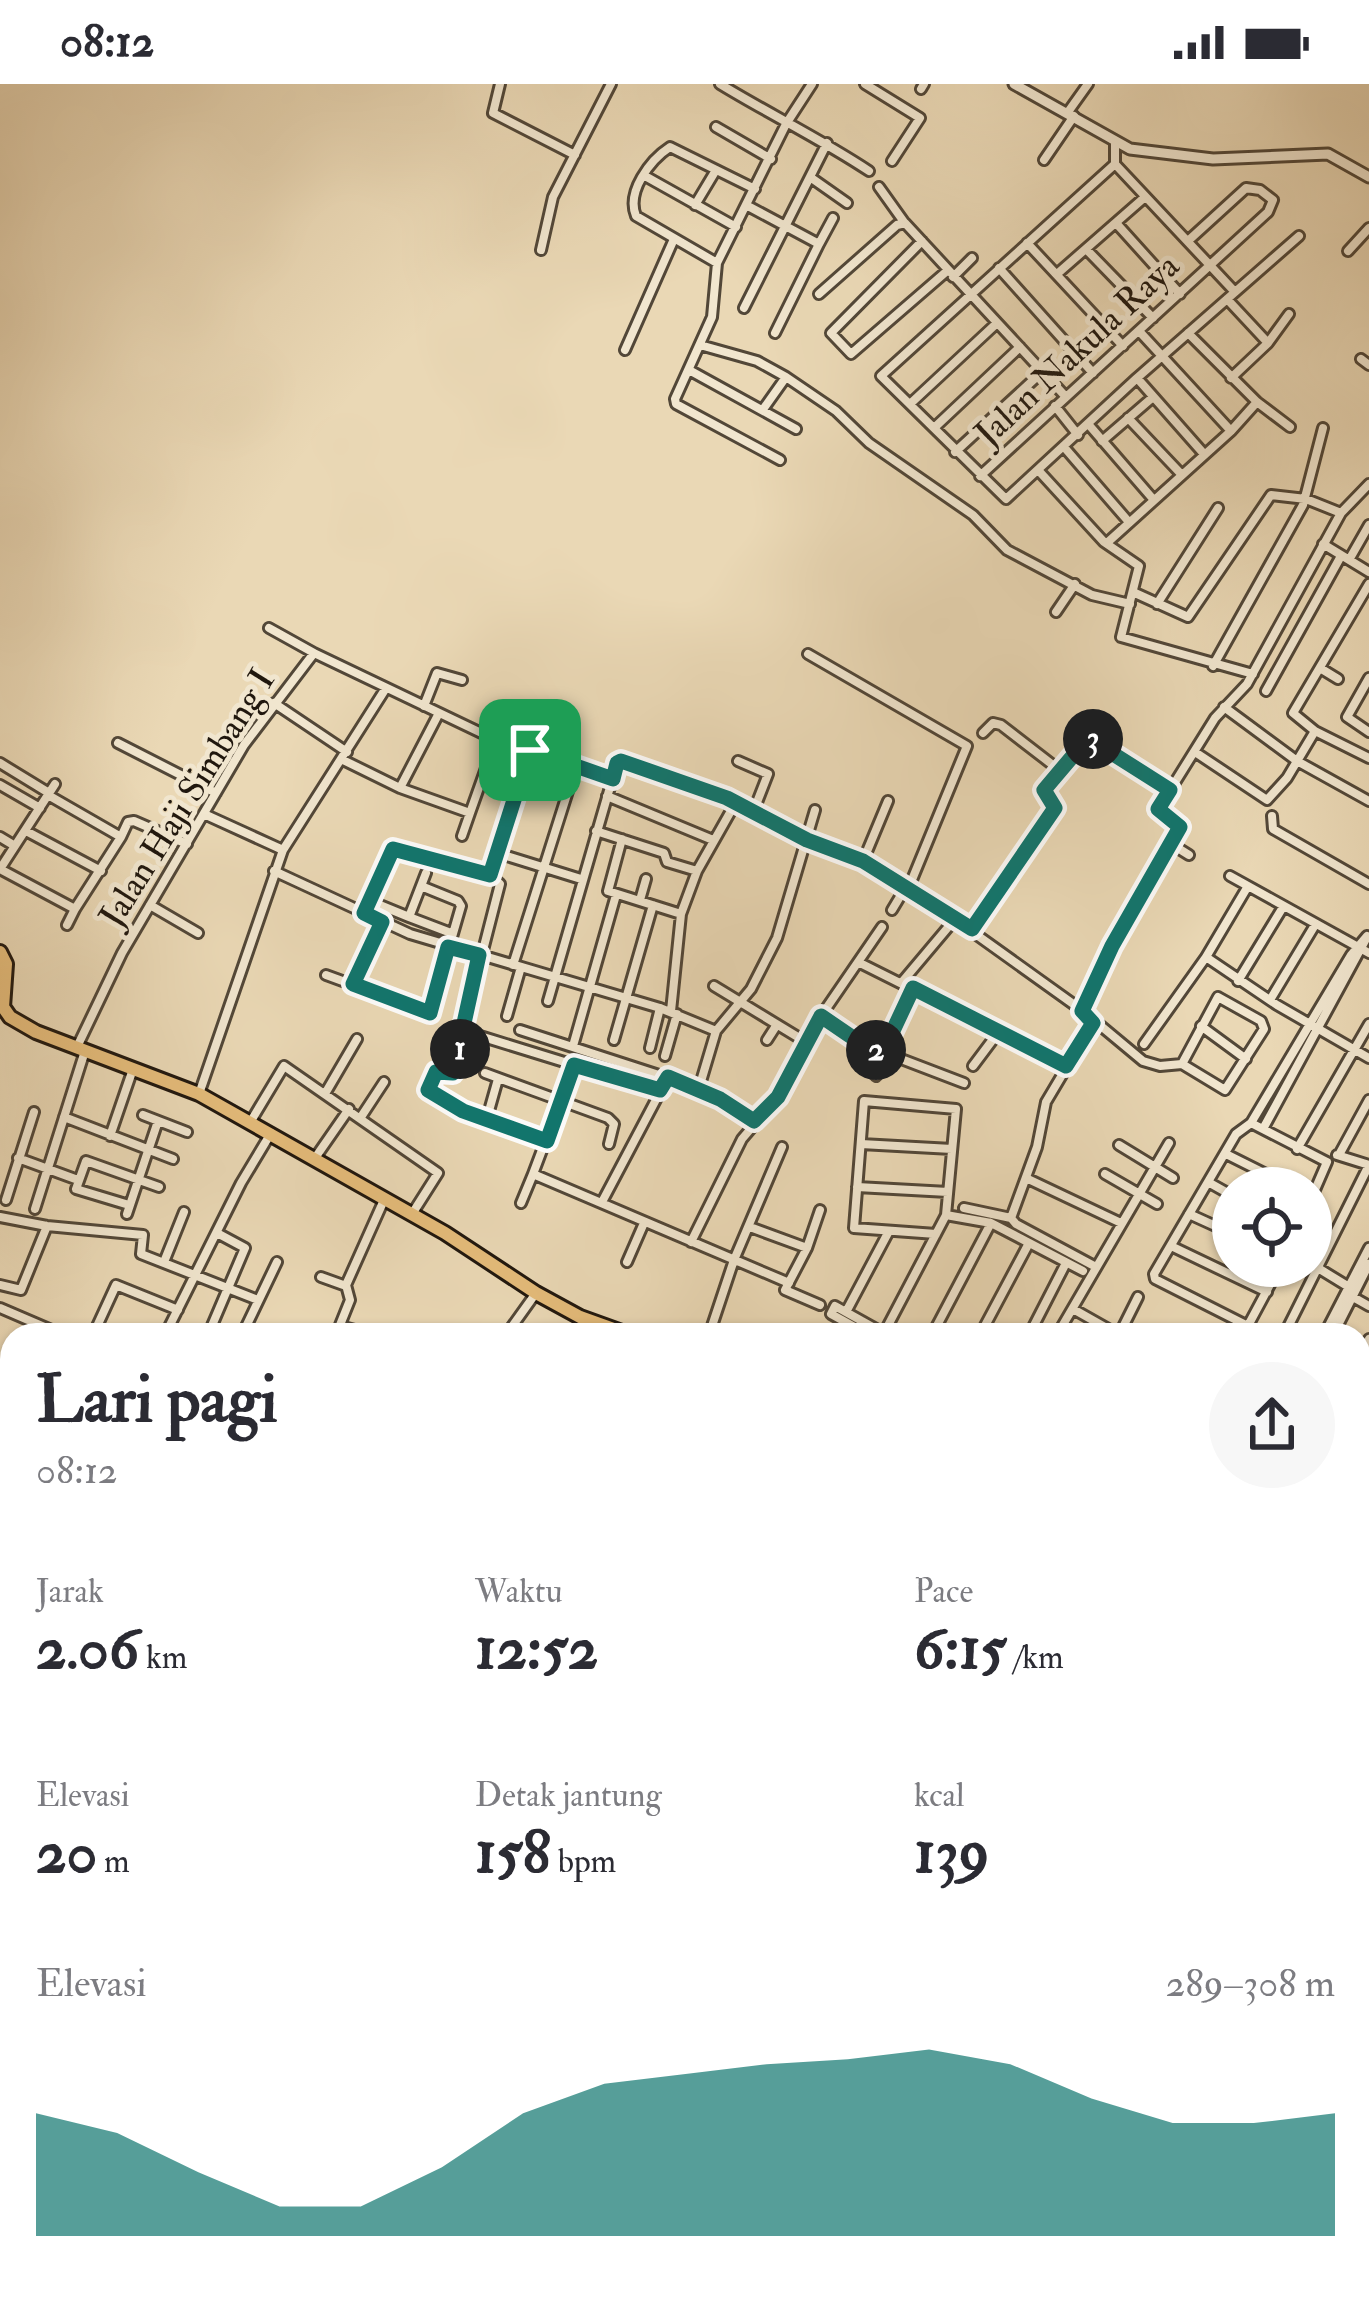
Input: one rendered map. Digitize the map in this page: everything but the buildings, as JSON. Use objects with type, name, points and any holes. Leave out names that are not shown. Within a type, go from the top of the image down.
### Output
[{"type":"main road","points":[[0,952],[6,964],[5,1016],[199,1094],[251,1121],[592,1323]]},
{"type":"street","points":[[500,84],[494,115],[575,155]]},
{"type":"street","points":[[541,250],[554,197],[611,84]]},
{"type":"street","points":[[720,84],[868,171]]},
{"type":"street","points":[[780,460],[675,402],[712,317],[718,263],[786,124],[812,84]]},
{"type":"street","points":[[865,84],[920,118],[892,161]]},
{"type":"street","points":[[1014,84],[1136,151],[1159,149],[1213,159],[1328,154],[1369,177]]},
{"type":"street","points":[[1044,160],[1088,84]]},
{"type":"street","points":[[716,127],[771,159]]},
{"type":"street","points":[[1115,142],[1114,164],[882,374],[881,380],[1006,499],[1299,236]]},
{"type":"street","points":[[744,308],[827,143]]},
{"type":"street","points":[[718,263],[641,221],[633,209],[632,195],[666,148],[755,189]]},
{"type":"street","points":[[1114,164],[1210,263],[1268,343]]},
{"type":"street","points":[[695,205],[716,170]]},
{"type":"street","points":[[645,176],[736,227]]},
{"type":"street","points":[[810,177],[847,202]]},
{"type":"street","points":[[879,187],[901,224],[1066,397]]},
{"type":"street","name":"Jalan Nakula Raya","points":[[980,476],[1274,203],[1260,190],[1246,188],[1189,240]]},
{"type":"street","points":[[1057,274],[1145,197]]},
{"type":"street","points":[[746,205],[819,244]]},
{"type":"street","points":[[775,333],[832,218]]},
{"type":"street","points":[[1116,223],[1180,294]]},
{"type":"street","points":[[819,294],[901,224]]},
{"type":"street","points":[[1348,251],[1369,228]]},
{"type":"street","points":[[625,350],[674,238]]},
{"type":"street","points":[[922,242],[831,329],[851,354],[972,258]]},
{"type":"street","points":[[1027,243],[1123,346]]},
{"type":"street","points":[[1086,249],[1153,318]]},
{"type":"street","points":[[999,268],[1093,373]]},
{"type":"street","points":[[1231,378],[1268,343],[1288,314]]},
{"type":"street","points":[[910,404],[997,323]]},
{"type":"street","points":[[1139,331],[1231,430]]},
{"type":"street","points":[[1188,333],[1257,402],[1290,427]]},
{"type":"street","points":[[703,345],[757,361],[786,377],[836,411],[869,443],[973,515],[1007,550],[1103,599],[1130,604]]},
{"type":"street","points":[[934,429],[1020,347]]},
{"type":"street","points":[[689,370],[796,429]]},
{"type":"street","points":[[955,452],[1042,372]]},
{"type":"street","points":[[764,408],[786,377]]},
{"type":"street","points":[[1137,378],[1204,454]]},
{"type":"street","points":[[1102,441],[1153,397]]},
{"type":"street","points":[[1108,542],[1257,402]]},
{"type":"street","points":[[1055,406],[1078,435]]},
{"type":"street","points":[[1128,418],[1182,476]]},
{"type":"street","points":[[1089,425],[1153,500]]},
{"type":"street","points":[[1213,666],[1306,499],[1324,428]]},
{"type":"street","points":[[1064,447],[1128,520]]},
{"type":"street","points":[[1038,470],[1108,542],[1132,558],[1140,572],[1121,637],[1252,674]]},
{"type":"street","points":[[1082,1011],[1112,946],[1173,845],[1180,824],[1158,809],[1224,707],[1252,674],[1341,513],[1368,485]]},
{"type":"street","points":[[1135,593],[1183,616],[1192,614],[1275,494],[1306,499],[1341,513]]},
{"type":"street","points":[[1157,604],[1218,508]]},
{"type":"street","points":[[1266,691],[1369,526]]},
{"type":"street","points":[[1323,544],[1369,572]]},
{"type":"street","points":[[1056,612],[1075,584]]},
{"type":"street","points":[[1369,584],[1294,713],[1315,731],[1369,758]]},
{"type":"street","points":[[268,628],[314,653]]},
{"type":"street","name":"Jalan Haji Simbang I","points":[[35,1209],[81,1048],[150,905],[274,703],[314,653],[496,740],[613,779]]},
{"type":"street","points":[[808,654],[967,746],[908,886],[892,910]]},
{"type":"street","points":[[1320,668],[1338,679]]},
{"type":"street","points":[[424,706],[436,673],[462,680]]},
{"type":"street","points":[[1369,678],[1347,717],[1369,732]]},
{"type":"street","points":[[199,1094],[283,850],[386,688]]},
{"type":"street","points":[[274,703],[345,756],[400,788],[470,813]]},
{"type":"street","points":[[1224,707],[1297,761],[1369,801]]},
{"type":"street","points":[[400,788],[439,713]]},
{"type":"street","points":[[983,733],[993,724],[1001,725],[1058,769]]},
{"type":"street","points":[[1195,752],[1267,800],[1315,731]]},
{"type":"street","points":[[972,929],[1055,808],[1043,792],[1089,738],[1170,790]]},
{"type":"street","points":[[462,836],[496,740]]},
{"type":"street","points":[[118,742],[216,793]]},
{"type":"street","points":[[490,875],[530,750]]},
{"type":"street","points":[[548,1001],[621,761],[736,802],[908,886],[972,929],[1143,1061],[1160,1066],[1182,1064],[1226,1090],[1263,1032],[1261,1022],[1218,998],[1182,1064]]},
{"type":"street","points":[[738,761],[768,774],[754,810]]},
{"type":"street","points":[[0,764],[121,837]]},
{"type":"street","points":[[507,1016],[544,867],[576,765]]},
{"type":"street","points":[[522,777],[548,787]]},
{"type":"street","points":[[0,785],[40,808]]},
{"type":"street","points":[[50,791],[0,869],[75,909]]},
{"type":"street","points":[[608,796],[713,840]]},
{"type":"street","points":[[863,861],[888,801]]},
{"type":"street","points":[[665,1056],[674,1013],[681,914],[697,871],[736,802]]},
{"type":"street","points":[[698,1088],[716,1031],[742,1002],[777,938],[815,810]]},
{"type":"street","points":[[204,814],[283,850]]},
{"type":"street","points":[[1272,816],[1273,829],[1369,884]]},
{"type":"street","points":[[67,925],[128,822],[187,844]]},
{"type":"street","points":[[26,831],[101,871]]},
{"type":"street","points":[[596,832],[664,854],[668,862],[697,871]]},
{"type":"street","points":[[0,837],[15,846]]},
{"type":"street","points":[[622,839],[607,889],[681,914]]},
{"type":"street","points":[[1173,845],[1190,855]]},
{"type":"street","points":[[364,913],[394,847],[490,875],[500,884],[453,1073],[436,1072],[428,1088],[463,1111],[547,1141]]},
{"type":"street","points":[[497,853],[582,880]]},
{"type":"street","points":[[274,871],[448,947],[660,1008],[716,1031]]},
{"type":"street","points":[[410,917],[425,873]]},
{"type":"street","points":[[1230,876],[1363,949]]},
{"type":"street","points":[[640,900],[646,879]]},
{"type":"street","points":[[326,974],[430,1013],[460,903],[421,886]]},
{"type":"street","points":[[1144,1044],[1206,957],[1248,886]]},
{"type":"street","points":[[573,1046],[616,895]]},
{"type":"street","points":[[370,901],[452,933]]},
{"type":"street","points":[[150,905],[198,933]]},
{"type":"street","points":[[614,1040],[653,905]]},
{"type":"street","points":[[1238,980],[1283,907]]},
{"type":"street","points":[[902,982],[955,919]]},
{"type":"street","points":[[353,984],[382,922]]},
{"type":"street","points":[[1270,1000],[1315,925]]},
{"type":"street","points":[[691,1242],[742,1139],[778,1097],[821,1016],[882,928]]},
{"type":"street","points":[[1234,1323],[1155,1279],[1154,1274],[1236,1134],[1251,1123],[1363,949],[1368,934]]},
{"type":"street","points":[[1206,957],[1369,1058]]},
{"type":"street","points":[[860,963],[1066,1066]]},
{"type":"street","points":[[714,986],[806,1042]]},
{"type":"street","points":[[877,1076],[913,988]]},
{"type":"street","points":[[650,1048],[660,1008]]},
{"type":"street","points":[[821,1016],[862,1044],[964,1083]]},
{"type":"street","points":[[1011,1218],[1046,1102],[1093,1023]]},
{"type":"street","points":[[1297,1149],[1369,1024]]},
{"type":"street","points":[[1263,1129],[1314,1025]]},
{"type":"street","points":[[767,1040],[776,1026]]},
{"type":"street","points":[[1201,1027],[1246,1059]]},
{"type":"street","points":[[520,1030],[698,1088],[754,1121]]},
{"type":"street","points":[[973,1066],[1000,1030]]},
{"type":"street","points":[[480,1036],[660,1090]]},
{"type":"street","points":[[326,1092],[357,1039]]},
{"type":"street","points":[[521,1203],[574,1065]]},
{"type":"street","points":[[251,1121],[284,1066],[438,1173],[412,1214]]},
{"type":"street","points":[[110,1136],[134,1067]]},
{"type":"street","points":[[485,1073],[613,1121],[608,1144]]},
{"type":"street","points":[[602,1202],[668,1077]]},
{"type":"street","points":[[487,1118],[498,1078]]},
{"type":"street","points":[[361,1117],[384,1082]]},
{"type":"street","points":[[1325,1167],[1340,1154],[1369,1100]]},
{"type":"street","points":[[891,1323],[946,1216],[956,1109],[864,1101],[854,1228],[936,1234]]},
{"type":"street","points":[[315,1158],[349,1109]]},
{"type":"street","points":[[6,1200],[34,1112]]},
{"type":"street","points":[[143,1115],[187,1132]]},
{"type":"street","points":[[64,1117],[173,1160]]},
{"type":"street","points":[[158,1121],[137,1179],[128,1209],[78,1190],[89,1160],[137,1179],[159,1186]]},
{"type":"street","points":[[1251,1123],[1327,1162]]},
{"type":"street","points":[[171,1323],[272,1132]]},
{"type":"street","points":[[1064,1323],[1169,1143]]},
{"type":"street","points":[[861,1144],[952,1149]]},
{"type":"street","points":[[1119,1145],[1173,1178]]},
{"type":"street","points":[[713,1323],[782,1147]]},
{"type":"street","points":[[1226,1154],[1252,1167]]},
{"type":"street","points":[[1332,1240],[1369,1165],[1340,1154]]},
{"type":"street","points":[[19,1158],[78,1180]]},
{"type":"street","points":[[533,1174],[789,1283]]},
{"type":"street","points":[[1105,1174],[1157,1204]]},
{"type":"street","points":[[1026,1178],[1121,1223]]},
{"type":"street","points":[[1208,1182],[1212,1184]]},
{"type":"street","points":[[857,1187],[948,1192]]},
{"type":"street","points":[[341,1323],[350,1300],[346,1286],[385,1199]]},
{"type":"street","points":[[964,1208],[1011,1218],[1096,1268]]},
{"type":"street","points":[[820,1210],[787,1292],[820,1305]]},
{"type":"street","points":[[164,1262],[184,1212]]},
{"type":"street","points":[[1190,1214],[1212,1224]]},
{"type":"street","points":[[0,1216],[46,1226],[143,1235],[142,1254],[258,1300]]},
{"type":"street","points":[[946,1216],[991,1223],[1083,1271]]},
{"type":"street","points":[[627,1262],[644,1223]]},
{"type":"street","points":[[938,1323],[991,1223]]},
{"type":"street","points":[[0,1285],[21,1290],[46,1226]]},
{"type":"street","points":[[750,1227],[807,1248]]},
{"type":"street","points":[[846,1312],[889,1231]]},
{"type":"street","points":[[213,1323],[245,1248],[217,1233]]},
{"type":"street","points":[[986,1323],[1029,1243]]},
{"type":"street","points":[[1171,1246],[1267,1292]]},
{"type":"street","points":[[1335,1323],[1369,1248]]},
{"type":"street","points":[[247,1323],[277,1262]]},
{"type":"street","points":[[1036,1323],[1066,1263]]},
{"type":"street","points":[[1351,1292],[1369,1264]]},
{"type":"street","points":[[321,1277],[346,1286]]},
{"type":"street","points":[[1332,1278],[1369,1306]]},
{"type":"street","points":[[98,1323],[115,1286],[178,1310]]},
{"type":"street","points":[[1250,1323],[1270,1287]]},
{"type":"street","points":[[1290,1323],[1308,1287]]},
{"type":"street","points":[[515,1323],[536,1293]]},
{"type":"street","points":[[1125,1323],[1138,1297]]},
{"type":"street","points":[[847,1323],[831,1314],[836,1306],[866,1323]]},
{"type":"street","points":[[0,1308],[35,1323]]},
{"type":"street","points":[[1072,1309],[1097,1323]]},
{"type":"route","points":[[1088,738],[1170,790],[1158,809],[1180,827],[1112,946],[1082,1011],[1093,1023],[1066,1066],[913,988],[883,1052],[862,1044],[821,1016],[778,1097],[754,1121],[720,1099],[668,1077],[660,1090],[574,1065],[547,1141],[463,1111],[428,1090],[436,1072],[453,1073],[479,955],[448,947],[430,1013],[353,984],[382,922],[364,913],[394,847],[490,875],[530,750],[613,779],[621,761],[727,798],[807,840],[863,861],[972,929],[1055,808],[1044,790],[1088,738]]}]
